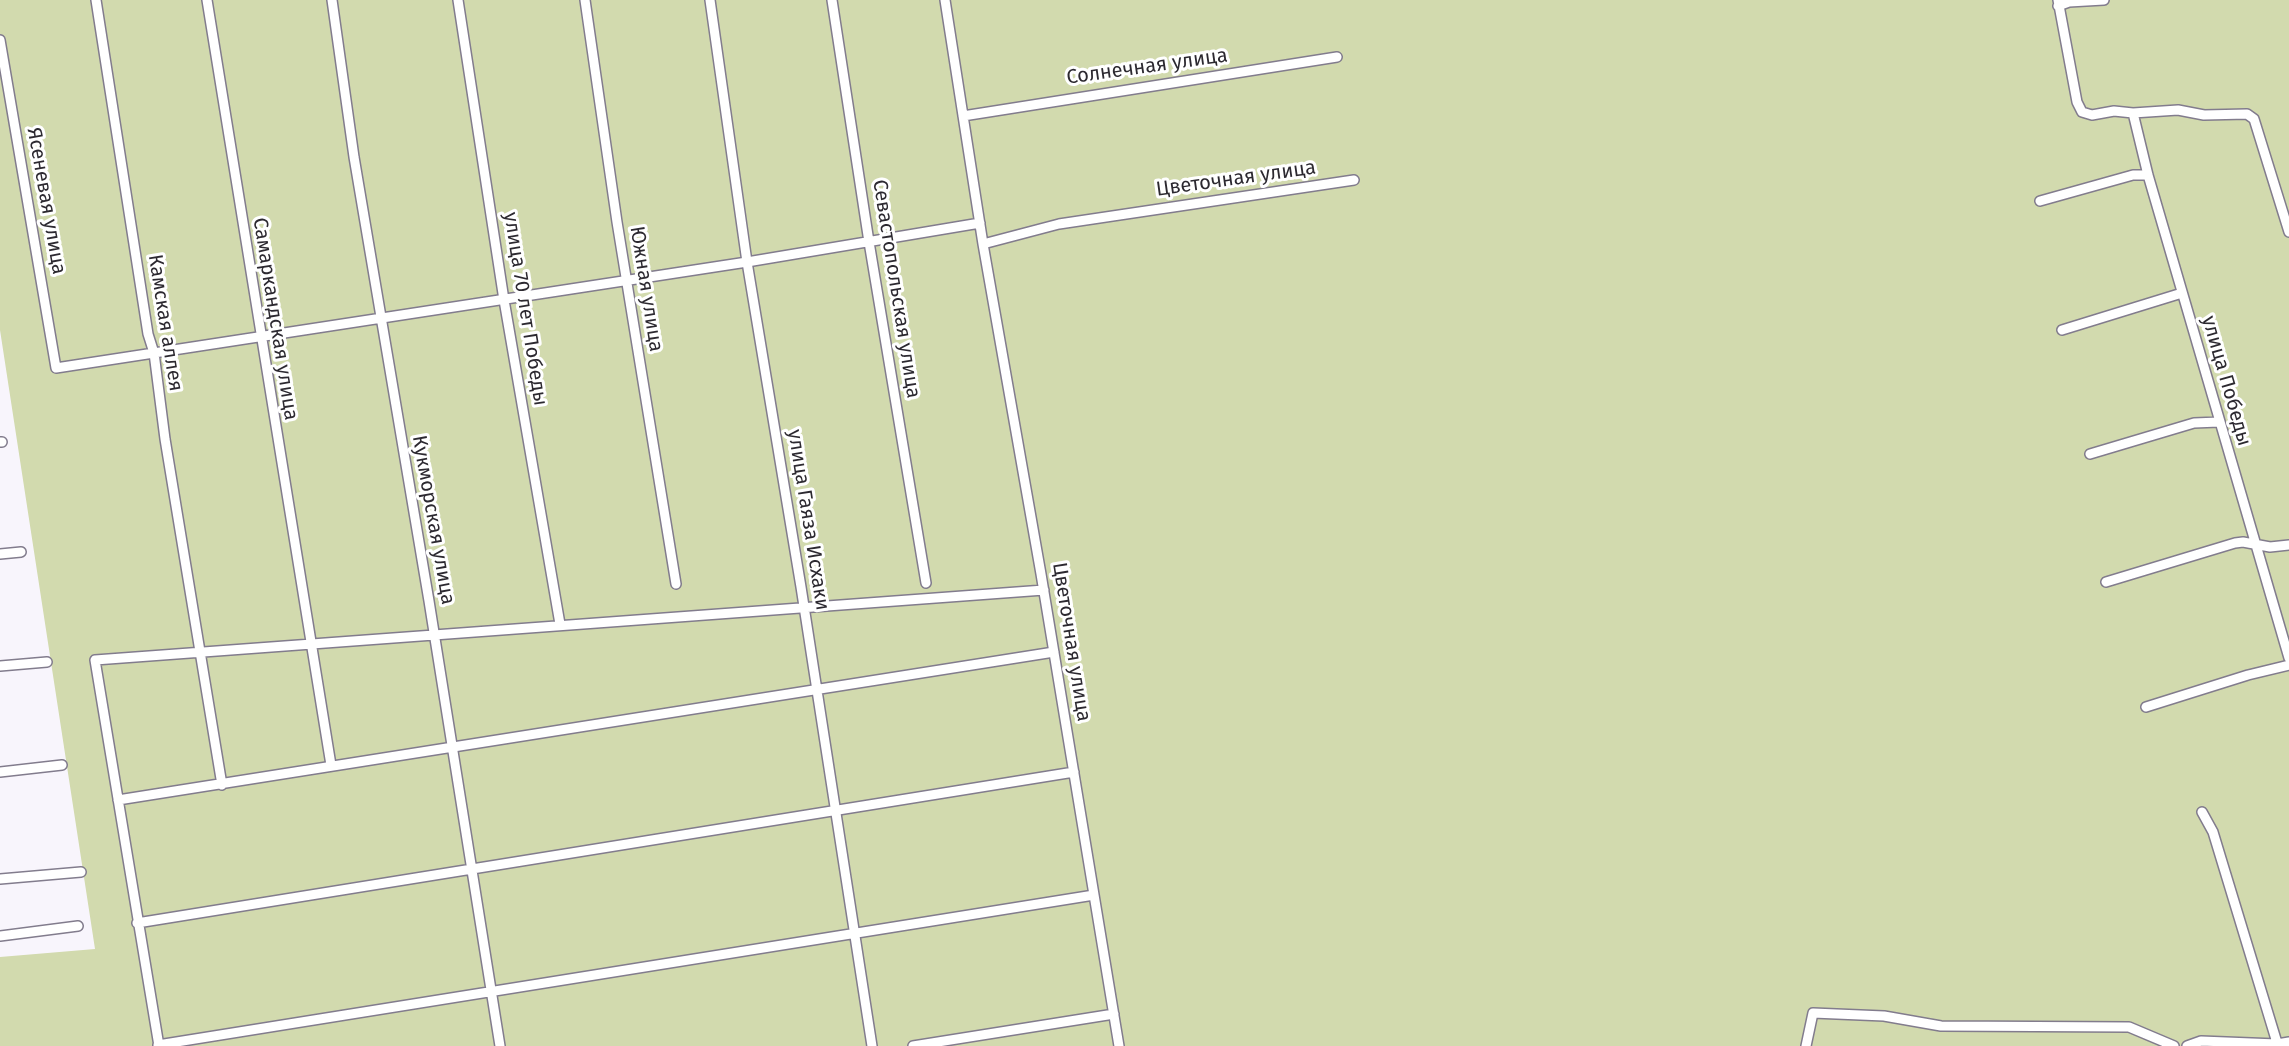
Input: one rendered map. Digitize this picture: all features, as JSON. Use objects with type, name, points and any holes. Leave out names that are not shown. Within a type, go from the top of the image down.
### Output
[{"type":"street","name":"Камская аллея","points":[[96,0],[148,334],[154,353],[168,461],[202,652],[222,785]]},
{"type":"street","name":"Самаркандская улица","points":[[207,0],[331,765]]},
{"type":"street","name":"Кукморская улица","points":[[332,0],[354,157],[500,1046]]},
{"type":"street","name":"улица 70 лет Победы","points":[[458,0],[504,300],[560,624]]},
{"type":"street","name":"Южная улица","points":[[585,0],[626,280],[675,584]]},
{"type":"street","name":"улица Гаяза Исхаки","points":[[711,0],[747,262],[805,608],[872,1046]]},
{"type":"street","name":"Севастопольская улица","points":[[832,0],[869,242],[926,584]]},
{"type":"street","name":"Цветочная улица","points":[[945,0],[983,244],[1044,590],[1119,1046]]},
{"type":"street","points":[[2104,0],[2058,3],[2077,102],[2082,112],[2092,115],[2114,111],[2133,113],[2178,110],[2204,115],[2247,114],[2254,119],[2289,232]]},
{"type":"street","name":"Ясеневая улица","points":[[0,40],[56,368],[154,353]]},
{"type":"street","name":"Солнечная улица","points":[[963,116],[1337,57]]},
{"type":"street","name":"улица Победы","points":[[2133,113],[2148,175],[2289,658]]},
{"type":"street","points":[[2040,201],[2133,175],[2148,175]]},
{"type":"street","name":"Цветочная улица","points":[[983,244],[1059,224],[1354,180]]},
{"type":"street","points":[[154,353],[747,262],[980,223]]},
{"type":"street","points":[[2062,330],[2182,293]]},
{"type":"street","points":[[2090,454],[2194,423],[2219,422]]},
{"type":"street","points":[[2106,582],[2235,543],[2270,547],[2289,544]]},
{"type":"street","points":[[0,554],[21,552]]},
{"type":"street","points":[[1044,590],[95,660],[158,1046],[1094,894]]},
{"type":"street","points":[[118,800],[1054,652]]},
{"type":"street","points":[[0,666],[46,662]]},
{"type":"street","points":[[2146,707],[2289,665]]},
{"type":"street","points":[[0,772],[62,765]]},
{"type":"street","points":[[137,923],[1074,772]]},
{"type":"street","points":[[2202,812],[2213,832],[2277,1045]]},
{"type":"street","points":[[0,879],[81,872]]},
{"type":"street","points":[[0,936],[78,926]]},
{"type":"street","points":[[1806,1046],[1813,1012],[1884,1016],[1941,1026],[2129,1027],[2174,1046]]},
{"type":"street","points":[[913,1046],[1114,1014]]},
{"type":"street","points":[[2187,1046],[2201,1041],[2277,1045],[2289,1042]]},
{"type":"green space","points":[[0,0],[2289,0],[2289,1046],[0,1046],[0,957],[95,949],[0,330]]}]
